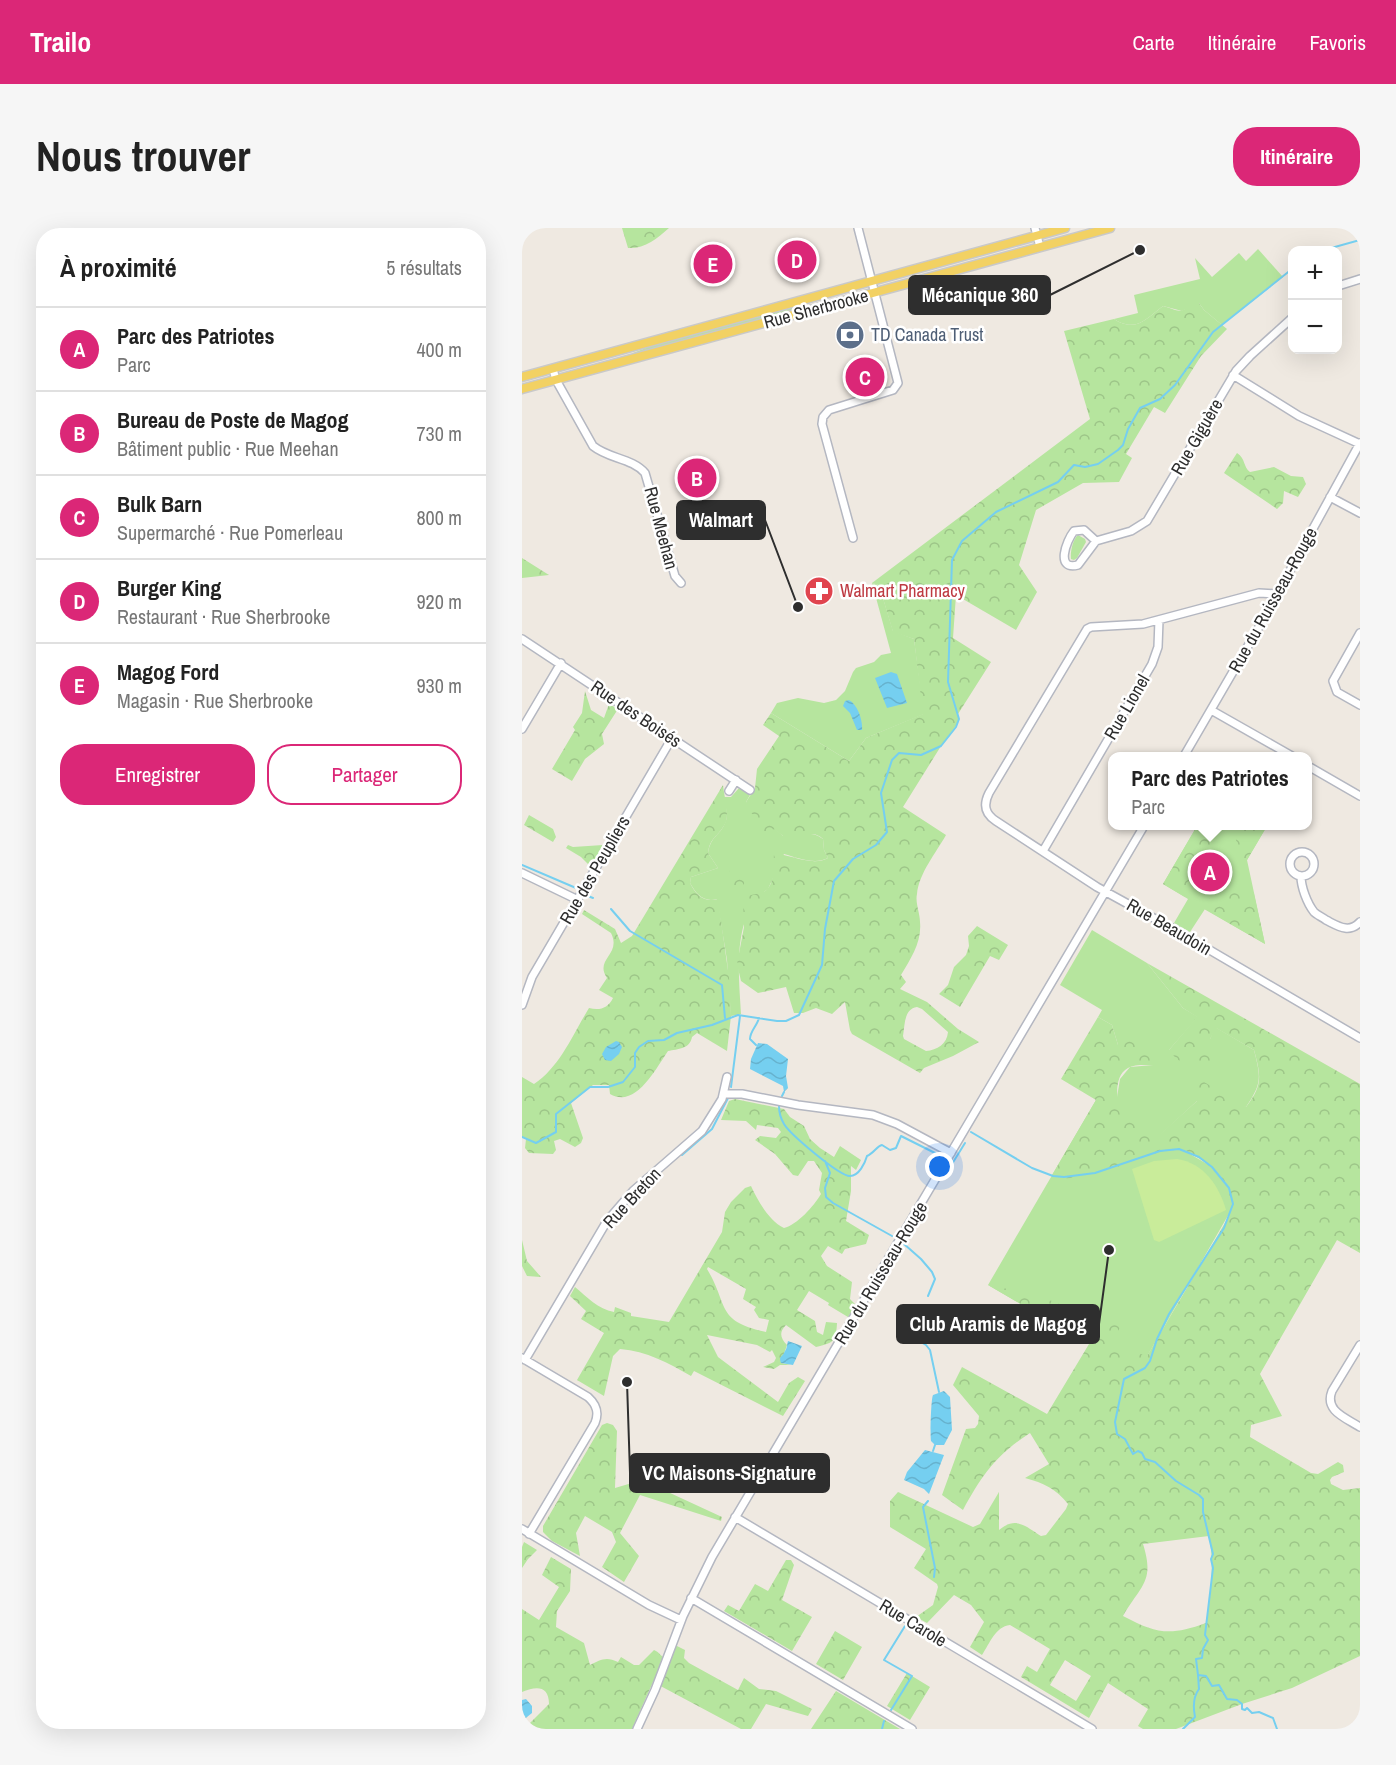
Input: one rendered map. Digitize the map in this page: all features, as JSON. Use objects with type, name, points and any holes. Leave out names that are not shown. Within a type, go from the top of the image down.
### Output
[{"type":"main road","name":"Rue Sherbrooke","points":[[522,377],[872,281],[1036,232],[1065,228]]},
{"type":"main road","name":"Rue Sherbrooke","points":[[522,389],[1110,228]]},
{"type":"street","points":[[853,538],[822,422],[824,415],[830,410],[894,390],[898,385],[858,228]]},
{"type":"street","points":[[1036,232],[1040,247]]},
{"type":"street","points":[[1342,285],[1360,279]]},
{"type":"street","name":"Rue Giguère","points":[[1096,541],[1131,531],[1147,521],[1233,375],[1250,356],[1288,322]]},
{"type":"street","name":"Rue Meehan","points":[[553,369],[556,380],[593,446],[601,452],[637,466],[647,477],[675,576],[681,583]]},
{"type":"street","points":[[1233,375],[1299,416],[1360,444]]},
{"type":"street","name":"Rue du Ruisseau-Rouge","points":[[1186,752],[1360,444]]},
{"type":"street","points":[[1330,497],[1360,513]]},
{"type":"street","points":[[1084,530],[1096,541],[1080,564],[1074,567],[1066,564],[1064,559],[1066,546],[1074,531],[1084,530]]},
{"type":"street","points":[[1160,620],[1259,593],[1277,594]]},
{"type":"street","name":"Rue Beaudoin","points":[[1160,620],[1135,625],[1087,629],[989,793],[985,808],[992,819],[1106,891],[1360,1038]]},
{"type":"street","name":"Rue Lionel","points":[[1042,851],[1152,664],[1158,647],[1160,620]]},
{"type":"street","points":[[1360,633],[1333,681],[1337,692],[1360,705]]},
{"type":"street","name":"Rue des Boisés","points":[[522,639],[750,790]]},
{"type":"street","points":[[522,729],[561,663]]},
{"type":"street","points":[[1211,710],[1285,752]]},
{"type":"street","name":"Rue des Peupliers","points":[[522,1005],[532,977],[672,738]]},
{"type":"street","points":[[1312,767],[1360,795]]},
{"type":"street","points":[[729,791],[736,780]]},
{"type":"street","name":"Rue du Ruisseau-Rouge","points":[[637,1729],[691,1598],[735,1517],[1141,830]]},
{"type":"street","points":[[522,873],[578,900]]},
{"type":"street","points":[[1301,876],[1302,888],[1312,909],[1317,914],[1343,928],[1352,928],[1360,922]]},
{"type":"street","name":"Rue Breton","points":[[524,1359],[607,1221],[633,1191],[702,1131],[724,1094],[727,1077]]},
{"type":"street","points":[[724,1094],[742,1094],[798,1105],[873,1115],[902,1126],[951,1153]]},
{"type":"street","points":[[1360,1345],[1329,1398],[1333,1410],[1360,1427]]},
{"type":"street","points":[[524,1359],[588,1397],[595,1405],[597,1414],[595,1424],[529,1534]]},
{"type":"street","name":"Rue Carole","points":[[735,1517],[1092,1729]]},
{"type":"street","points":[[522,1529],[649,1605],[681,1620]]},
{"type":"street","points":[[691,1598],[912,1729]]},
{"type":"green space","points":[[622,228],[669,228],[650,242],[639,247],[628,248]]},
{"type":"green space","points":[[1258,249],[1283,277],[1222,325],[1199,303],[1182,311],[1163,306],[1146,320],[1135,324],[1129,325],[1114,319],[1138,313],[1134,295],[1200,279],[1195,258],[1212,277],[1239,253],[1246,261]]},
{"type":"green space","points":[[1192,301],[1199,303],[1227,329],[1201,356],[1165,413],[1154,407],[1126,454],[1132,458],[1119,482],[1083,483],[1036,510],[1019,565],[1037,592],[1016,630],[956,595],[953,638],[991,662],[958,714],[958,723],[903,807],[946,835],[924,871],[918,886],[919,936],[915,950],[901,975],[906,982],[900,989],[927,1002],[958,1029],[979,1042],[924,1068],[920,1073],[852,1034],[845,1002],[832,1014],[816,1008],[803,1013],[794,1013],[786,987],[758,993],[741,981],[737,964],[744,927],[743,899],[749,895],[761,893],[769,887],[773,876],[774,854],[808,861],[828,858],[824,850],[823,839],[817,835],[809,835],[800,841],[783,836],[774,829],[767,834],[758,834],[755,830],[760,821],[748,810],[746,802],[755,788],[757,769],[779,736],[763,725],[771,713],[849,761],[866,738],[923,714],[914,639],[893,632],[879,585],[872,583],[1090,419],[1064,331],[1114,319],[1129,325],[1140,323],[1163,306],[1179,311],[1189,306]],"holes":[[[913,1008],[922,1009],[948,1032],[941,1046],[926,1051],[904,1039],[903,1036],[907,1014]]]},
{"type":"green space","points":[[797,306],[798,308],[634,355],[633,353],[654,345]]},
{"type":"green space","points":[[1237,453],[1250,472],[1274,467],[1291,476],[1303,477],[1306,484],[1298,497],[1284,491],[1283,503],[1277,509],[1224,473]]},
{"type":"green space","points":[[1078,535],[1086,542],[1074,560],[1071,559],[1071,549]]},
{"type":"green space","points":[[522,558],[549,575],[522,578]]},
{"type":"green space","points":[[872,583],[879,585],[893,631],[914,639],[924,714],[866,738],[849,761],[771,713],[777,703],[798,698],[824,703],[836,700],[845,691],[856,668],[874,662],[881,655],[891,653]]},
{"type":"green space","points":[[585,691],[591,710],[604,718],[609,704],[618,709],[602,734],[604,744],[585,759],[572,781],[552,769],[575,730],[573,727],[582,713]]},
{"type":"green space","points":[[723,785],[726,820],[712,840],[708,853],[718,868],[691,877],[690,883],[701,897],[709,900],[718,899],[730,985],[731,1016],[727,1051],[697,1033],[686,1046],[668,1051],[644,1084],[628,1096],[619,1097],[610,1094],[609,1085],[593,1085],[571,1103],[583,1138],[581,1143],[575,1147],[560,1139],[554,1141],[556,1150],[553,1154],[529,1153],[525,1148],[526,1139],[522,1137],[522,1077],[534,1084],[543,1077],[559,1059],[589,1008],[603,1008],[613,998],[599,990],[607,978],[604,966],[613,947],[611,933],[582,914],[584,910],[615,929],[621,943],[632,936]]},
{"type":"green space","points":[[739,788],[750,795],[746,802],[783,836],[809,834],[823,839],[824,850],[828,858],[812,861],[784,854],[768,889],[756,900],[748,914],[743,929],[739,964],[741,1014],[731,1016],[727,960],[717,899],[704,899],[690,883],[691,877],[718,868],[708,853],[709,847],[726,820],[724,797],[731,797]]},
{"type":"green space","points":[[529,815],[553,829],[556,837],[553,842],[524,825]]},
{"type":"green space","points":[[1195,830],[1265,830],[1247,860],[1265,944],[1205,909],[1190,932],[1174,923],[1188,899],[1163,884]]},
{"type":"green space","points":[[1195,830],[1218,830],[1212,852],[1196,872],[1185,897],[1163,884]]},
{"type":"green space","points":[[1242,830],[1265,830],[1247,860],[1241,859],[1235,836]]},
{"type":"green space","points":[[568,845],[573,847],[603,845],[591,867],[581,857],[566,848]]},
{"type":"green space","points":[[735,866],[740,867],[745,875],[744,884],[739,888],[731,888],[728,884],[730,870]]},
{"type":"green space","points":[[1228,883],[1235,884],[1254,894],[1265,944],[1204,909],[1214,893]]},
{"type":"green space","points":[[977,926],[1008,945],[999,960],[990,956],[960,1007],[939,994],[948,985],[954,967],[966,955],[969,946],[968,936]]},
{"type":"green space","points":[[1092,930],[1147,963],[1183,1008],[1198,1017],[1169,1050],[1210,1039],[1215,1027],[1254,1050],[1259,1074],[1255,1092],[1246,1107],[1197,1101],[1159,1136],[1245,1186],[1138,1372],[988,1285],[1096,1100],[1117,1097],[1120,1079],[1130,1067],[1153,1065],[1118,1045],[1112,1025],[1098,1017],[1102,1010],[1060,985]]},
{"type":"green space","points":[[1147,963],[1360,1084],[1360,1253],[1337,1240],[1260,1374],[1282,1416],[1251,1425],[1250,1437],[1311,1473],[1318,1474],[1338,1462],[1343,1465],[1344,1472],[1332,1477],[1331,1484],[1343,1490],[1360,1488],[1360,1656],[1292,1688],[1176,1729],[1143,1729],[1138,1726],[1148,1709],[1108,1683],[1089,1718],[1021,1677],[1027,1666],[1037,1672],[1050,1649],[1010,1625],[997,1632],[982,1655],[970,1647],[984,1622],[971,1605],[954,1595],[927,1623],[916,1617],[933,1605],[938,1587],[914,1568],[926,1549],[890,1527],[890,1501],[898,1492],[973,1527],[980,1524],[999,1492],[999,1530],[1016,1523],[1041,1536],[1046,1535],[1066,1509],[1068,1504],[1054,1490],[1025,1478],[1049,1464],[1030,1433],[1008,1449],[991,1467],[963,1510],[942,1495],[966,1429],[975,1428],[979,1416],[953,1385],[962,1367],[1047,1414],[1089,1344],[988,1285],[1044,1298],[1093,1318],[1119,1321],[1122,1323],[1113,1342],[1117,1346],[1147,1356],[1229,1216],[1224,1198],[1226,1184],[1203,1161],[1188,1153],[1173,1150],[1159,1152],[1086,1176],[1063,1178],[1052,1175],[1096,1100],[1061,1079],[1098,1017],[1112,1025],[1118,1045],[1133,1037],[1146,1045],[1154,1056],[1153,1065],[1131,1067],[1120,1077],[1117,1089],[1120,1114],[1158,1136],[1197,1101],[1199,1079],[1246,1107],[1259,1080],[1254,1050],[1216,1028],[1210,1039],[1213,1060],[1201,1066],[1195,1066],[1178,1060],[1169,1050],[1197,1017],[1183,1008]],"holes":[[[1209,1536],[1212,1569],[1206,1623],[1183,1630],[1164,1631],[1145,1627],[1123,1616],[1147,1575],[1143,1544]],[[1065,1660],[1091,1676],[1076,1701],[1050,1685]]]},
{"type":"green space","points":[[735,1099],[784,1109],[790,1117],[804,1126],[810,1139],[820,1148],[834,1157],[840,1146],[861,1160],[856,1170],[851,1166],[851,1191],[846,1221],[869,1235],[866,1244],[845,1249],[842,1254],[828,1246],[821,1256],[827,1266],[852,1282],[850,1299],[856,1305],[848,1317],[809,1291],[797,1310],[815,1321],[817,1332],[823,1335],[826,1322],[837,1323],[835,1337],[827,1344],[816,1347],[786,1325],[781,1335],[787,1345],[781,1363],[791,1365],[780,1365],[774,1369],[763,1367],[774,1362],[776,1358],[772,1350],[770,1352],[757,1345],[707,1335],[718,1357],[778,1402],[789,1383],[798,1377],[805,1381],[783,1416],[694,1371],[691,1376],[666,1362],[630,1350],[620,1349],[613,1356],[604,1396],[577,1380],[604,1333],[581,1319],[586,1311],[570,1296],[575,1287],[593,1302],[608,1310],[614,1312],[615,1307],[631,1313],[631,1316],[669,1322],[722,1232],[725,1212],[745,1188],[751,1186],[769,1216],[784,1228],[805,1214],[821,1194],[819,1190],[822,1173],[814,1161],[808,1161],[798,1176],[793,1175],[775,1154],[755,1140],[760,1136],[776,1138],[781,1132],[778,1128],[757,1125],[756,1130],[746,1121],[721,1120],[729,1101]],"holes":[[[708,1267],[746,1289],[743,1299],[756,1307],[754,1310],[759,1318],[769,1320],[766,1332],[738,1323],[731,1317],[722,1302]]]},
{"type":"green space","points":[[1177,1159],[1195,1165],[1209,1177],[1215,1184],[1226,1210],[1159,1242],[1154,1240],[1132,1169],[1154,1161]]},
{"type":"green space","points":[[522,1240],[527,1261],[541,1277],[527,1276],[522,1266]]},
{"type":"green space","points":[[607,1423],[613,1425],[617,1431],[615,1488],[642,1480],[722,1517],[721,1521],[640,1495],[620,1533],[639,1556],[624,1582],[602,1567],[616,1542],[612,1532],[585,1516],[576,1533],[580,1556],[552,1541],[543,1532],[543,1526],[602,1425]]},
{"type":"green space","points":[[524,1542],[537,1550],[522,1568],[522,1547]]},
{"type":"green space","points":[[551,1557],[571,1569],[570,1591],[557,1611],[556,1627],[584,1643],[590,1665],[607,1659],[618,1662],[621,1657],[634,1665],[639,1665],[654,1650],[669,1660],[675,1645],[685,1650],[684,1658],[689,1663],[738,1690],[744,1678],[759,1689],[776,1691],[812,1709],[808,1716],[766,1704],[751,1729],[741,1729],[653,1682],[632,1729],[524,1729],[549,1704],[547,1693],[544,1690],[537,1688],[522,1692],[522,1609],[539,1620],[559,1587],[542,1575]]},
{"type":"green space","points":[[786,1560],[791,1560],[794,1565],[782,1600],[812,1617],[792,1651],[724,1611],[728,1605],[739,1611],[755,1584],[768,1591]]},
{"type":"green space","points":[[835,1631],[862,1647],[843,1680],[816,1664]]},
{"type":"green space","points":[[907,1673],[930,1687],[910,1720],[887,1706]]},
{"type":"green space","points":[[836,1691],[900,1729],[811,1729]]},
{"type":"water","points":[[891,672],[897,674],[907,703],[887,708],[875,678]]},
{"type":"water","points":[[849,700],[859,714],[862,730],[857,730],[850,713],[843,706],[845,701]]},
{"type":"water","points":[[616,1041],[622,1047],[619,1054],[611,1061],[605,1060],[602,1054],[606,1047]]},
{"type":"water","points":[[758,1043],[767,1044],[788,1059],[786,1076],[788,1088],[784,1092],[783,1086],[750,1069],[751,1059]]},
{"type":"water","points":[[788,1341],[802,1346],[793,1365],[780,1361]]},
{"type":"water","points":[[944,1391],[950,1397],[952,1430],[944,1445],[935,1445],[931,1441],[932,1398],[933,1395]]},
{"type":"water","points":[[925,1450],[944,1455],[929,1494],[924,1489],[904,1480],[907,1472]]},
{"type":"water","points":[[526,1699],[532,1706],[532,1713],[522,1721],[522,1700]]},
{"type":"waterway","points":[[1338,246],[1360,240]]},
{"type":"waterway","points":[[522,1137],[536,1143],[556,1132],[556,1114],[590,1087],[608,1087],[623,1082],[635,1067],[635,1053],[648,1041],[664,1040],[677,1033],[712,1025],[738,1015],[777,1021],[786,1021],[799,1015],[822,965],[825,929],[834,881],[853,859],[876,845],[887,832],[881,793],[892,760],[899,753],[921,755],[941,746],[956,727],[959,719],[948,682],[952,560],[962,541],[996,512],[1058,482],[1074,465],[1085,467],[1098,464],[1118,450],[1123,445],[1128,429],[1140,408],[1160,399],[1175,385],[1213,332],[1288,272]]},
{"type":"waterway","points":[[522,865],[576,888]]},
{"type":"waterway","points":[[588,896],[593,898]]},
{"type":"waterway","points":[[611,909],[630,931],[722,985],[725,1018]]},
{"type":"waterway","points":[[731,1087],[740,1016]]},
{"type":"waterway","points":[[756,1045],[750,1036],[759,1018]]},
{"type":"waterway","points":[[782,1096],[784,1092]]},
{"type":"waterway","points":[[682,1155],[712,1129],[728,1098]]},
{"type":"waterway","points":[[779,1106],[783,1122],[795,1136],[815,1154],[850,1176],[859,1172],[867,1156],[880,1146],[890,1150],[896,1148],[901,1136],[939,1155]]},
{"type":"waterway","points":[[971,1132],[1032,1168],[1053,1176],[1064,1177],[1095,1173],[1160,1151],[1179,1149],[1199,1157],[1212,1167],[1229,1188],[1233,1204],[1224,1228],[1169,1314],[1150,1361],[1145,1368],[1124,1379],[1115,1422],[1117,1434],[1125,1439],[1133,1454],[1138,1451],[1142,1453],[1145,1459],[1155,1462],[1176,1481],[1203,1499],[1203,1512],[1213,1554],[1211,1559],[1213,1568],[1205,1635],[1208,1640],[1203,1649],[1202,1658],[1196,1659],[1198,1675],[1206,1676],[1212,1686],[1219,1685],[1227,1699],[1237,1700],[1242,1704],[1242,1709],[1247,1708],[1252,1713],[1259,1712],[1273,1718],[1277,1729]]},
{"type":"waterway","points":[[952,1164],[965,1143]]},
{"type":"waterway","points":[[825,1161],[830,1173],[825,1188],[826,1197],[892,1236]]},
{"type":"waterway","points":[[904,1244],[932,1272],[935,1279],[928,1296]]},
{"type":"waterway","points":[[908,1335],[926,1345],[930,1350],[939,1392]]},
{"type":"waterway","points":[[933,1451],[935,1445]]},
{"type":"waterway","points":[[928,1501],[923,1507],[935,1568],[934,1577]]},
{"type":"waterway","points":[[891,1710],[912,1676],[884,1660],[905,1626]]},
{"type":"waterway","points":[[1183,1729],[1195,1717],[1194,1702],[1199,1689],[1198,1675]]},
{"type":"waterway","points":[[882,1729],[884,1721]]},
{"type":"place","name":"Mécanique 360","points":[[1140,250]]},
{"type":"place","name":"Burger King","points":[[797,260]]},
{"type":"place","name":"Magog Ford","points":[[713,264]]},
{"type":"place","name":"TD Canada Trust","points":[[850,335]]},
{"type":"place","name":"Bulk Barn","points":[[865,377]]},
{"type":"place","name":"Bureau de Poste de Magog","points":[[697,478]]},
{"type":"place","name":"Walmart Pharmacy","points":[[819,591]]},
{"type":"place","name":"Walmart","points":[[798,607]]},
{"type":"place","name":"Parc des Patriotes","points":[[1210,872]]},
{"type":"place","name":"Club Aramis de Magog","points":[[1109,1250]]},
{"type":"place","name":"VC Maisons-Signature","points":[[627,1382]]}]
